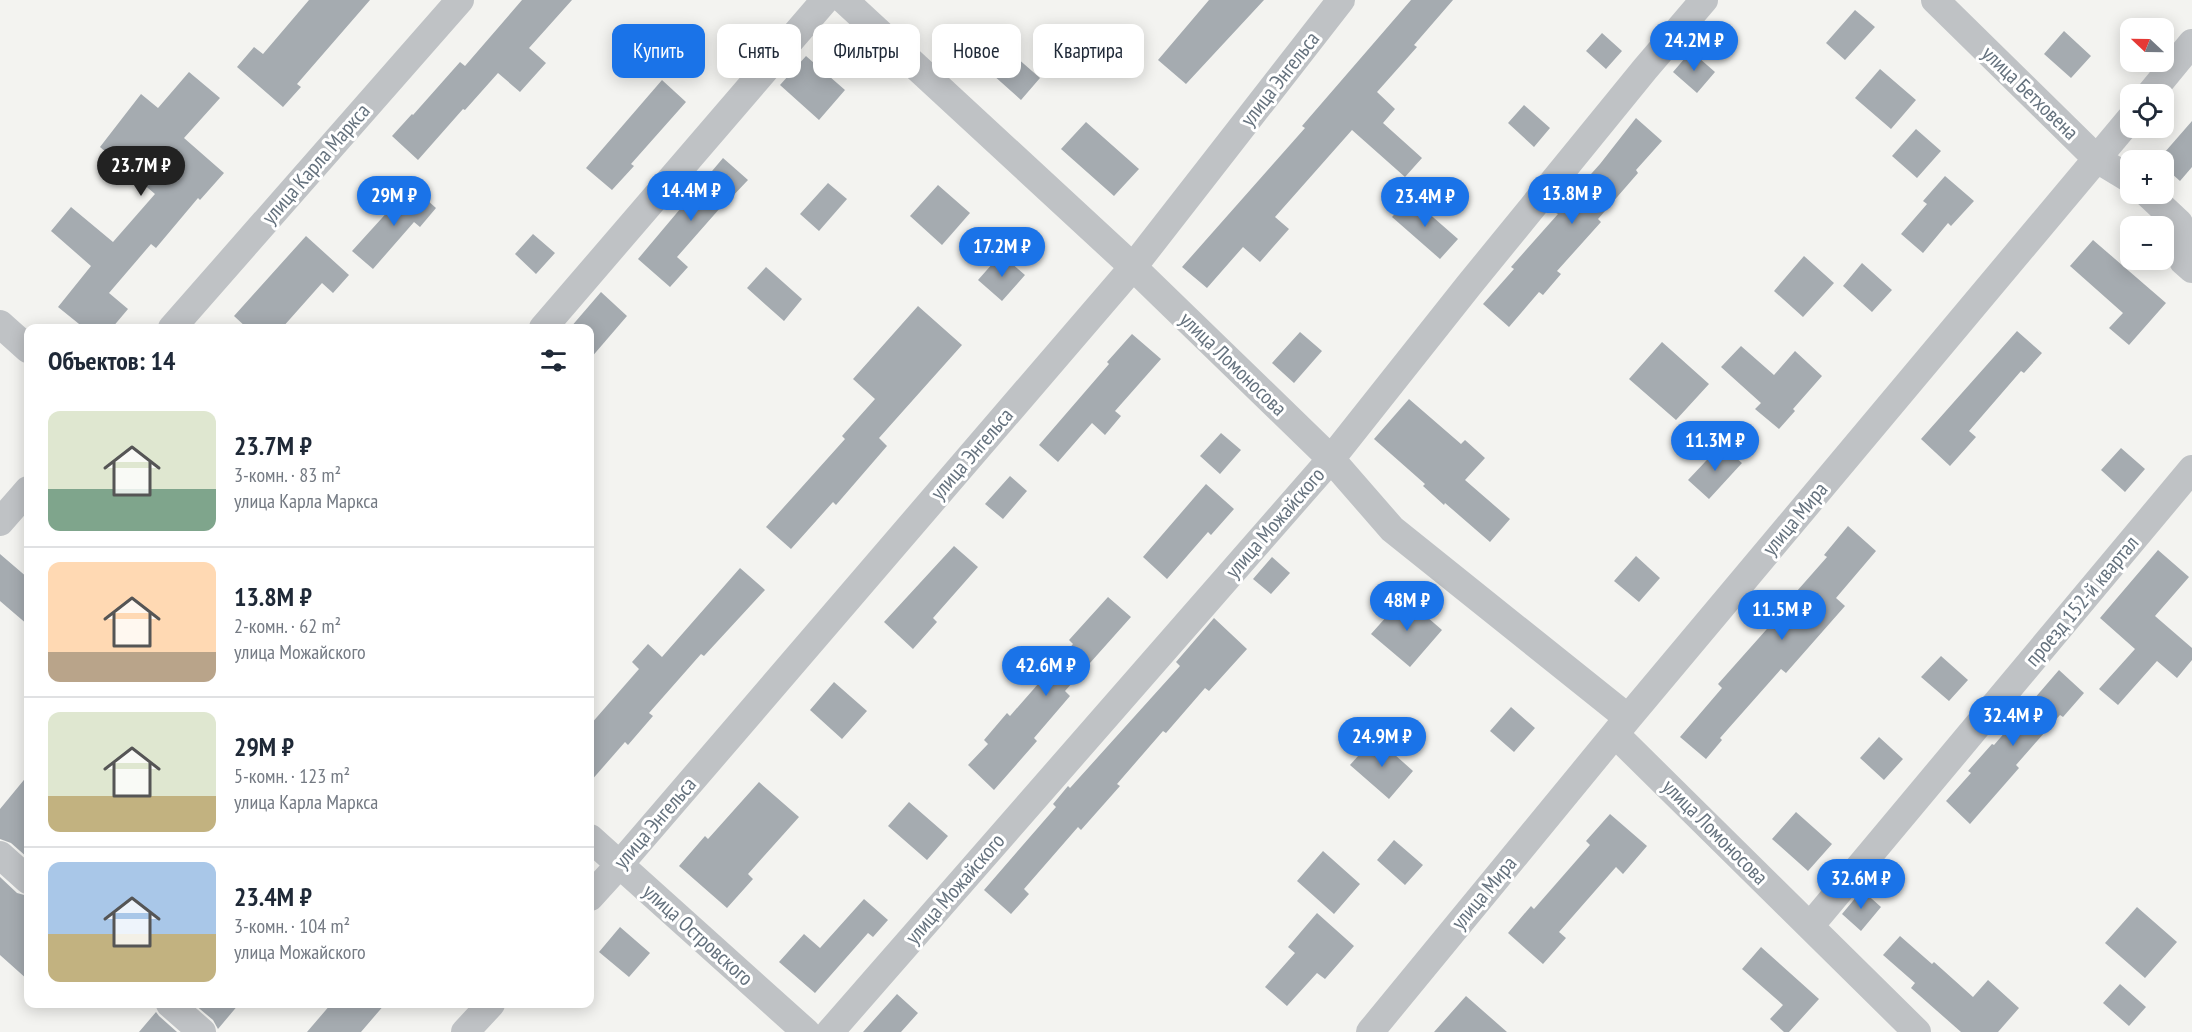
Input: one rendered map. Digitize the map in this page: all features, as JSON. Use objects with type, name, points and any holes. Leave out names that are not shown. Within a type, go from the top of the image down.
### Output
[{"type":"street","name":"улица Карла Маркса","points":[[176,324],[460,0]]},
{"type":"street","points":[[546,324],[825,0]]},
{"type":"street","name":"улица Ломоносова","points":[[844,0],[1133,267],[1331,459],[1392,529],[1621,726],[1810,926],[1917,1032]]},
{"type":"street","name":"улица Энгельса","points":[[594,893],[1133,267],[1341,0]]},
{"type":"street","name":"улица Можайского","points":[[830,1032],[1331,459],[1469,285],[1704,0]]},
{"type":"street","name":"улица Бетховена","points":[[1935,0],[2097,159],[2120,173]]},
{"type":"street","points":[[2158,84],[2192,43]]},
{"type":"street","name":"улица Мира","points":[[1370,1032],[1621,726],[2120,130]]},
{"type":"street","points":[[2159,204],[2179,223],[2183,261],[2192,269]]},
{"type":"street","points":[[0,324],[24,345]]},
{"type":"street","name":"проезд 152-й квартал","points":[[1810,926],[2192,469]]},
{"type":"street","points":[[0,522],[24,495]]},
{"type":"street","name":"улица Островского","points":[[594,841],[806,1032]]},
{"type":"street","points":[[0,855],[24,876]]},
{"type":"street","points":[[175,1008],[202,1032]]},
{"type":"street","points":[[465,1032],[487,1008]]},
{"type":"building","points":[[309,0],[370,0],[297,84],[301,87],[283,107],[237,67],[254,47],[263,54]]},
{"type":"building","points":[[522,0],[572,0],[529,48],[546,63],[520,92],[498,73],[418,160],[392,136],[460,62],[465,66]]},
{"type":"building","points":[[1209,0],[1264,0],[1186,84],[1158,60]]},
{"type":"building","points":[[1411,0],[1453,0],[1414,45],[1417,47],[1377,92],[1395,109],[1383,123],[1422,158],[1405,177],[1352,130],[1275,217],[1289,229],[1260,262],[1243,247],[1207,288],[1182,267],[1305,128],[1302,126]]},
{"type":"building","points":[[1855,10],[1875,27],[1845,60],[1826,43]]},
{"type":"building","points":[[2064,31],[2091,56],[2071,78],[2044,54]]},
{"type":"building","points":[[1602,33],[1622,51],[1606,69],[1586,51]]},
{"type":"building","points":[[1691,51],[1715,72],[1697,93],[1673,72]]},
{"type":"building","points":[[806,56],[813,62],[813,78],[831,78],[845,90],[819,120],[780,85],[786,78],[801,78],[801,62]]},
{"type":"building","points":[[1021,61],[1033,72],[1033,78],[1040,78],[1021,100],[996,78],[1021,78]]},
{"type":"building","points":[[1880,69],[1916,100],[1891,129],[1855,98]]},
{"type":"building","points":[[189,72],[220,98],[184,138],[224,173],[200,200],[198,198],[156,248],[151,244],[109,293],[128,309],[115,324],[79,324],[58,307],[91,266],[51,231],[71,207],[113,242],[155,194],[100,147],[141,94],[158,108]]},
{"type":"building","points":[[662,80],[686,102],[631,164],[634,166],[612,190],[586,168]]},
{"type":"building","points":[[1524,105],[1550,128],[1534,147],[1508,123]]},
{"type":"building","points":[[1636,118],[1662,141],[1598,219],[1601,222],[1557,271],[1561,274],[1543,295],[1539,292],[1509,327],[1483,304],[1514,269],[1511,267],[1600,164]]},
{"type":"building","points":[[2192,121],[2192,167],[2180,181],[2174,176],[2174,150],[2167,150]]},
{"type":"building","points":[[1086,122],[1139,169],[1114,196],[1061,149]]},
{"type":"building","points":[[1916,129],[1941,151],[1917,178],[1892,156]]},
{"type":"building","points":[[723,158],[748,180],[728,199],[677,257],[688,267],[670,287],[638,259]]},
{"type":"building","points":[[1945,176],[1974,201],[1951,226],[1948,223],[1923,253],[1901,234],[1927,204],[1923,201]]},
{"type":"building","points":[[828,183],[847,199],[819,231],[800,214]]},
{"type":"building","points":[[938,185],[970,213],[942,245],[910,216]]},
{"type":"building","points":[[411,186],[436,208],[420,227],[414,222],[373,269],[352,251]]},
{"type":"building","points":[[1410,197],[1458,239],[1440,259],[1392,217]]},
{"type":"building","points":[[533,234],[555,253],[536,274],[515,254]]},
{"type":"building","points":[[306,236],[349,275],[333,293],[322,283],[286,324],[243,324],[234,316]]},
{"type":"building","points":[[2093,240],[2120,263],[2120,270],[2128,270],[2166,303],[2129,345],[2109,328],[2123,313],[2070,266]]},
{"type":"building","points":[[1001,254],[1025,275],[1002,301],[978,280]]},
{"type":"building","points":[[1804,256],[1834,283],[1803,317],[1774,291]]},
{"type":"building","points":[[1862,263],[1892,290],[1872,312],[1843,286]]},
{"type":"building","points":[[766,267],[802,299],[784,321],[747,288]]},
{"type":"building","points":[[601,292],[627,316],[594,354],[594,324],[573,324]]},
{"type":"building","points":[[918,306],[962,345],[879,438],[887,446],[836,505],[833,502],[791,549],[766,527],[845,439],[842,436],[875,399],[853,379]]},
{"type":"building","points":[[2017,331],[2042,353],[2024,373],[2021,371],[1969,431],[1976,437],[1950,466],[1921,439]]},
{"type":"building","points":[[1300,332],[1322,351],[1294,383],[1272,363]]},
{"type":"building","points":[[1132,334],[1161,359],[1115,411],[1121,416],[1105,435],[1092,423],[1058,462],[1039,445]]},
{"type":"building","points":[[1662,342],[1709,384],[1676,420],[1629,379]]},
{"type":"building","points":[[1741,346],[1774,375],[1795,351],[1822,376],[1779,429],[1755,409],[1761,403],[1721,367]]},
{"type":"building","points":[[1409,399],[1461,444],[1465,440],[1485,458],[1465,480],[1510,519],[1490,542],[1445,503],[1444,505],[1423,486],[1425,484],[1374,439]]},
{"type":"building","points":[[1221,433],[1241,450],[1220,474],[1200,456]]},
{"type":"building","points":[[1721,445],[1742,463],[1709,499],[1688,480]]},
{"type":"building","points":[[2121,448],[2145,469],[2125,492],[2101,470]]},
{"type":"building","points":[[1010,476],[1027,491],[1003,519],[985,504]]},
{"type":"building","points":[[1206,484],[1234,509],[1211,535],[1208,532],[1167,579],[1143,557]]},
{"type":"building","points":[[1848,526],[1876,551],[1836,598],[1845,606],[1786,673],[1781,669],[1720,738],[1722,740],[1706,759],[1680,737],[1722,688],[1718,684],[1799,593],[1797,591],[1827,557],[1824,555]]},
{"type":"building","points":[[954,546],[978,567],[933,618],[937,622],[913,649],[884,622]]},
{"type":"building","points":[[2158,550],[2189,577],[2155,616],[2192,648],[2192,660],[2177,678],[2157,661],[2118,705],[2099,689],[2135,649],[2100,618]]},
{"type":"building","points":[[0,554],[24,575],[24,622],[0,601]]},
{"type":"building","points":[[1636,556],[1660,578],[1639,602],[1614,581]]},
{"type":"building","points":[[1272,557],[1290,573],[1271,594],[1253,579]]},
{"type":"building","points":[[740,568],[765,590],[704,656],[701,654],[649,713],[653,716],[628,745],[625,742],[594,777],[594,720],[639,669],[632,662],[648,644],[662,657]]},
{"type":"building","points":[[1108,597],[1131,617],[1065,691],[1070,696],[1034,738],[1037,741],[994,790],[968,765],[988,744],[984,740],[1007,713],[1010,716],[1073,644],[1069,640]]},
{"type":"building","points":[[1404,597],[1442,630],[1410,667],[1371,634]]},
{"type":"building","points":[[1214,618],[1247,649],[1209,691],[1205,688],[1166,733],[1163,731],[1117,784],[1120,786],[1081,830],[1078,827],[1024,889],[1029,894],[1011,914],[984,890],[1056,807],[1053,804],[1068,786],[1070,788],[1180,666],[1176,662]]},
{"type":"building","points":[[1941,656],[1968,680],[1949,701],[1921,677]]},
{"type":"building","points":[[2059,670],[2084,693],[2063,717],[2060,715],[2016,765],[2019,768],[1970,824],[1946,801],[1971,773],[1968,771],[1992,744],[1994,745]]},
{"type":"building","points":[[834,682],[867,711],[842,739],[810,710]]},
{"type":"building","points":[[1511,707],[1535,728],[1514,752],[1490,731]]},
{"type":"building","points":[[1375,737],[1413,771],[1389,799],[1350,765]]},
{"type":"building","points":[[1879,737],[1903,759],[1884,780],[1860,758]]},
{"type":"building","points":[[24,780],[24,854],[11,843],[0,839],[0,809]]},
{"type":"building","points":[[759,782],[799,817],[748,874],[753,879],[727,908],[679,866],[705,836],[708,839]]},
{"type":"building","points":[[909,802],[948,836],[927,860],[888,826]]},
{"type":"building","points":[[1796,812],[1832,844],[1808,871],[1772,839]]},
{"type":"building","points":[[1610,814],[1647,846],[1623,874],[1616,867],[1559,932],[1566,938],[1543,964],[1508,933],[1531,906],[1534,909],[1590,845],[1586,841]]},
{"type":"building","points":[[1394,840],[1423,865],[1405,885],[1377,860]]},
{"type":"building","points":[[1323,851],[1360,884],[1334,914],[1297,881]]},
{"type":"building","points":[[0,877],[17,893],[24,895],[24,976],[0,955]]},
{"type":"building","points":[[1862,890],[1881,907],[1861,931],[1842,914]]},
{"type":"building","points":[[864,899],[888,920],[873,937],[868,933],[815,993],[779,962],[804,934],[820,948]]},
{"type":"building","points":[[2137,907],[2177,942],[2145,978],[2105,943]]},
{"type":"building","points":[[1317,913],[1354,946],[1325,979],[1317,973],[1287,1006],[1265,987],[1295,953],[1288,947]]},
{"type":"building","points":[[620,927],[650,953],[629,977],[599,952]]},
{"type":"building","points":[[1900,936],[1932,964],[1934,962],[1973,997],[1988,980],[2019,1008],[1998,1032],[1961,1032],[1911,988],[1915,983],[1883,955]]},
{"type":"building","points":[[1761,947],[1819,999],[1789,1032],[1784,1032],[1770,1019],[1783,1005],[1742,969]]},
{"type":"building","points":[[2120,984],[2146,1007],[2129,1026],[2103,1003]]},
{"type":"building","points":[[897,994],[918,1013],[901,1032],[863,1032]]},
{"type":"building","points":[[1466,996],[1507,1032],[1434,1032]]},
{"type":"building","points":[[199,1008],[236,1008],[218,1029],[213,1020]]},
{"type":"building","points":[[328,1008],[382,1008],[361,1032],[307,1032]]},
{"type":"building","points":[[156,1012],[159,1016],[177,1032],[139,1032]]}]
